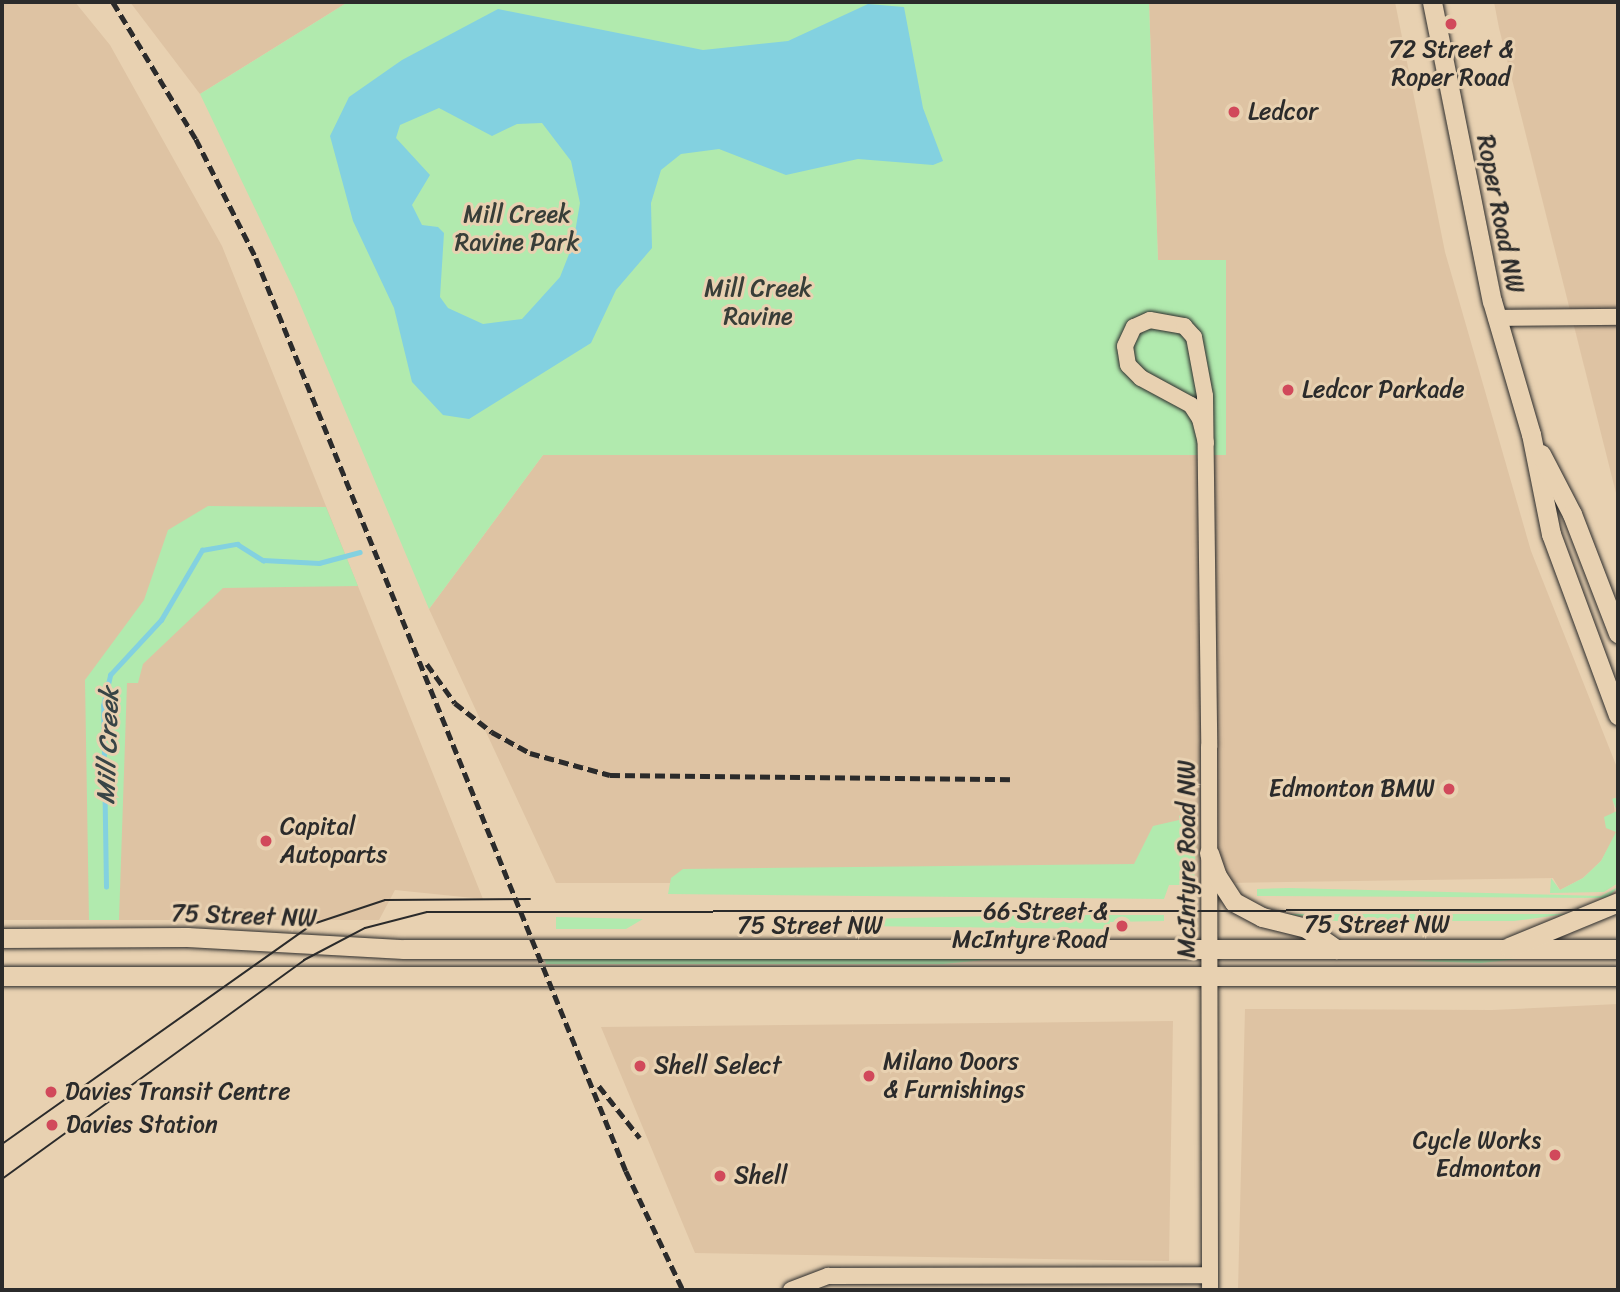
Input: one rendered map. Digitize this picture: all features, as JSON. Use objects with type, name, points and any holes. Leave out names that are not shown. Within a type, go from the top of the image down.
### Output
[{"type":"main road","name":"Roper Road NW","points":[[1432,2],[1496,318],[1531,434],[1563,573],[1618,715]]},
{"type":"main road","name":"Roper Road NW","points":[[1531,434],[1572,514],[1618,633]]},
{"type":"main road","points":[[1209,853],[1217,876],[1234,902],[1262,917],[1306,928],[1336,949]]},
{"type":"main road","points":[[1503,950],[1618,902]]},
{"type":"main road","name":"75 Street NW","points":[[2,938],[187,937],[417,949],[1618,949]]},
{"type":"main road","name":"75 Street NW","points":[[2,976],[1618,976]]},
{"type":"street","points":[[1496,318],[1618,317]]},
{"type":"street","name":"McIntyre Road NW","points":[[791,1290],[828,1276],[1210,1282],[1210,977],[1209,951],[1209,853],[1206,443],[1205,396],[1194,337],[1184,326],[1166,320],[1133,327],[1125,346],[1128,365],[1141,378],[1191,405],[1200,419],[1206,443]]},
{"type":"shaded area","points":[[2,2],[75,2],[110,45],[222,246],[483,899],[395,890],[379,920],[2,920]]},
{"type":"shaded area","points":[[130,2],[348,2],[200,94]]},
{"type":"shaded area","points":[[1149,2],[1395,2],[1445,252],[1531,551],[1618,770],[1618,797],[1613,799],[1617,832],[1601,861],[1583,878],[1560,890],[1553,878],[1225,883],[556,883],[429,609],[543,455],[1226,455],[1226,260],[1158,261]]},
{"type":"shaded area","points":[[1494,2],[1618,2],[1618,501],[1499,28]]},
{"type":"shaded area","points":[[1618,1004],[1618,1290],[1238,1290],[1245,1009],[1492,1010]]},
{"type":"shaded area","points":[[1173,1021],[1169,1261],[695,1253],[601,1027]]},
{"type":"green space","name":"Mill Creek Ravine Park","points":[[348,2],[1149,2],[1158,260],[1226,260],[1226,455],[543,455],[429,609],[295,292],[200,94]]},
{"type":"green space","points":[[208,506],[326,507],[358,586],[223,588],[143,664],[138,683],[127,683],[119,920],[89,920],[85,680],[144,600],[168,530]]},
{"type":"green space","points":[[1618,797],[1618,883],[1604,892],[1550,893],[1551,878],[1560,890],[1583,878],[1601,861],[1616,832],[1606,828],[1604,817],[1617,811],[1612,799]]},
{"type":"green space","points":[[1179,815],[1196,838],[1194,885],[1169,885],[1164,899],[668,894],[671,878],[683,869],[1134,864],[1153,826],[1179,820]]},
{"type":"green space","points":[[1618,887],[1608,898],[1257,896],[1257,889],[1289,888],[1601,896]]},
{"type":"green space","points":[[1286,914],[1567,914],[1514,921],[1336,921]]},
{"type":"green space","points":[[1164,915],[1164,921],[1110,922],[1109,929],[860,926],[860,919]]},
{"type":"green space","points":[[556,917],[643,919],[626,929],[556,929]]},
{"type":"green space","points":[[544,957],[1015,957],[943,964],[546,964]]},
{"type":"green space","points":[[1538,957],[1481,963],[1412,961],[1462,958]]},
{"type":"water","points":[[868,4],[904,7],[923,108],[943,161],[933,165],[858,159],[786,175],[719,149],[681,154],[661,170],[651,203],[652,248],[616,290],[591,343],[469,419],[443,415],[412,382],[394,308],[353,221],[330,136],[349,97],[402,60],[498,9],[703,50],[788,41]],"holes":[[[439,108],[492,136],[517,124],[542,123],[571,161],[580,203],[573,244],[560,277],[522,319],[483,324],[448,308],[440,297],[444,233],[438,227],[422,225],[412,205],[430,175],[396,138],[400,125]]]},
{"type":"waterway","name":"Mill Creek","points":[[106,887],[103,706],[110,675],[161,620],[202,550],[237,544],[263,560],[319,563],[360,552]]},
{"type":"tram line","points":[[2,1144],[313,924],[385,900],[530,899]]},
{"type":"tram line","points":[[2,1179],[304,960],[365,928],[427,912],[1618,910]]},
{"type":"railway","points":[[113,2],[196,139],[256,258],[626,1171],[683,1290]]},
{"type":"railway","points":[[427,664],[455,703],[492,732],[530,753],[610,775],[1015,779]]},
{"type":"railway","points":[[599,1086],[640,1138]]},
{"type":"place","name":"72 Street & Roper Road","points":[[1451,24]]},
{"type":"place","name":"Ledcor","points":[[1234,112]]},
{"type":"place","name":"Ledcor Parkade","points":[[1288,390]]},
{"type":"place","name":"Edmonton BMW","points":[[1449,789]]},
{"type":"place","name":"Capital Autoparts","points":[[266,841]]},
{"type":"place","name":"66 Street & McIntyre Road","points":[[1122,926]]},
{"type":"place","name":"Shell Select","points":[[640,1066]]},
{"type":"place","name":"Milano Doors & Furnishings","points":[[869,1076]]},
{"type":"place","name":"Davies Transit Centre","points":[[51,1092]]},
{"type":"place","name":"Davies Station","points":[[52,1125]]},
{"type":"place","name":"Cycle Works Edmonton","points":[[1555,1155]]},
{"type":"place","name":"Shell","points":[[720,1176]]},
{"type":"park label","name":"Mill Creek Ravine","points":[[758,303]]}]
